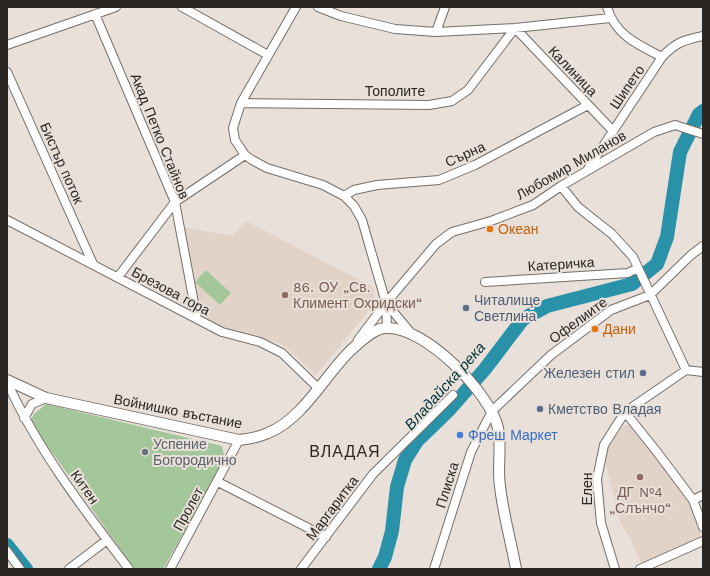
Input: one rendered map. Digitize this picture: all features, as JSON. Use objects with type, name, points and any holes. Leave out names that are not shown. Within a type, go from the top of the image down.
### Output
[{"type":"street","points":[[7,45],[116,7]]},
{"type":"street","points":[[182,7],[268,55]]},
{"type":"street","points":[[296,7],[241,103],[233,128],[235,140],[245,155],[267,168],[323,185],[344,196],[354,206],[362,220],[386,302],[387,328],[412,335],[429,343],[461,370],[483,396],[492,411],[499,429],[500,485],[516,569]]},
{"type":"street","points":[[318,7],[341,16],[395,29],[436,32],[515,28],[610,18]]},
{"type":"street","points":[[436,32],[445,7]]},
{"type":"street","points":[[607,7],[610,18],[630,40],[662,57]]},
{"type":"street","name":"Акад Петко Стайнов","points":[[95,14],[175,202],[197,319]]},
{"type":"street","name":"Тополите","points":[[241,103],[429,105],[452,101],[468,90],[515,28]]},
{"type":"street","name":"Калиница","points":[[515,28],[613,131]]},
{"type":"street","name":"Шипето","points":[[587,171],[662,57],[673,45],[688,39],[703,36]]},
{"type":"street","name":"Бистър поток","points":[[7,72],[93,264]]},
{"type":"street","name":"Сърна","points":[[344,196],[354,190],[377,185],[439,180],[476,165],[588,105]]},
{"type":"street","name":"Любомир Миланов","points":[[351,351],[386,302],[436,244],[452,232],[491,221],[533,204],[654,132],[676,125],[703,134]]},
{"type":"street","points":[[118,278],[175,202],[245,155]]},
{"type":"street","points":[[561,186],[578,207],[612,234],[633,257],[645,286],[686,370]]},
{"type":"street","name":"Брезова гора","points":[[7,220],[222,332],[260,342],[282,353],[318,388]]},
{"type":"street","name":"Офелиите","points":[[492,411],[552,355],[611,310],[650,295],[691,255],[703,246]]},
{"type":"street","name":"Катеричка","points":[[485,282],[628,273],[638,268]]},
{"type":"street","points":[[386,302],[412,335]]},
{"type":"street","name":"Войнишко въстание","points":[[7,381],[46,398],[239,440],[269,433],[290,419],[351,351],[371,334],[387,328]]},
{"type":"street","points":[[703,372],[686,370],[625,412],[693,500],[703,527]]},
{"type":"street","name":"Китен","points":[[7,381],[24,418],[42,448],[129,569]]},
{"type":"street","name":"Маргаритка","points":[[301,569],[373,474],[452,395]]},
{"type":"street","points":[[24,418],[32,404],[46,398]]},
{"type":"street","name":"Плиска","points":[[434,569],[470,452],[492,411]]},
{"type":"street","name":"Елен","points":[[615,569],[601,523],[597,479],[604,445],[625,412]]},
{"type":"street","name":"Пролет","points":[[170,569],[218,482],[239,440]]},
{"type":"street","points":[[218,482],[326,537]]},
{"type":"street","points":[[693,500],[703,495]]},
{"type":"street","points":[[70,569],[107,540]]},
{"type":"street","points":[[640,569],[703,541]]},
{"type":"street","points":[[7,551],[20,569]]},
{"type":"shaded area","name":"86. ОУ „Св. Климент Охридски“","points":[[246,221],[373,287],[375,303],[316,375],[282,344],[224,328],[201,317],[184,227],[232,236]]},
{"type":"shaded area","name":"ДГ №4 „Слънчо“","points":[[625,425],[630,425],[639,432],[687,500],[701,535],[699,540],[642,565],[629,536],[621,525],[603,454]]},
{"type":"green space","points":[[206,270],[231,293],[220,305],[195,282]]},
{"type":"green space","points":[[46,404],[222,446],[225,459],[163,569],[134,569],[57,459],[33,428],[30,421],[34,414]]},
{"type":"waterway","name":"Владайска река","points":[[379,569],[385,557],[392,531],[397,487],[405,460],[417,441],[449,410],[485,369],[523,319],[547,306],[632,284],[657,264],[667,237],[680,152],[699,114],[703,111]]},
{"type":"waterway","name":"Владайска река","points":[[7,545],[26,569]]},
{"type":"place","name":"Океан","points":[[490,229]]},
{"type":"place","name":"86. ОУ „Св. Климент Охридски“","points":[[285,295]]},
{"type":"place","name":"Читалище Светлина","points":[[466,308]]},
{"type":"place","name":"Дани","points":[[595,329]]},
{"type":"place","name":"Железен стил","points":[[643,373]]},
{"type":"place","name":"Кметство Владая","points":[[540,409]]},
{"type":"place","name":"Фреш Маркет","points":[[460,435]]},
{"type":"place","name":"Успение Богородично","points":[[145,452]]},
{"type":"place","name":"ДГ №4 „Слънчо“","points":[[640,477]]},
{"type":"district","name":"ВЛАДАЯ","points":[[345,451]]}]
